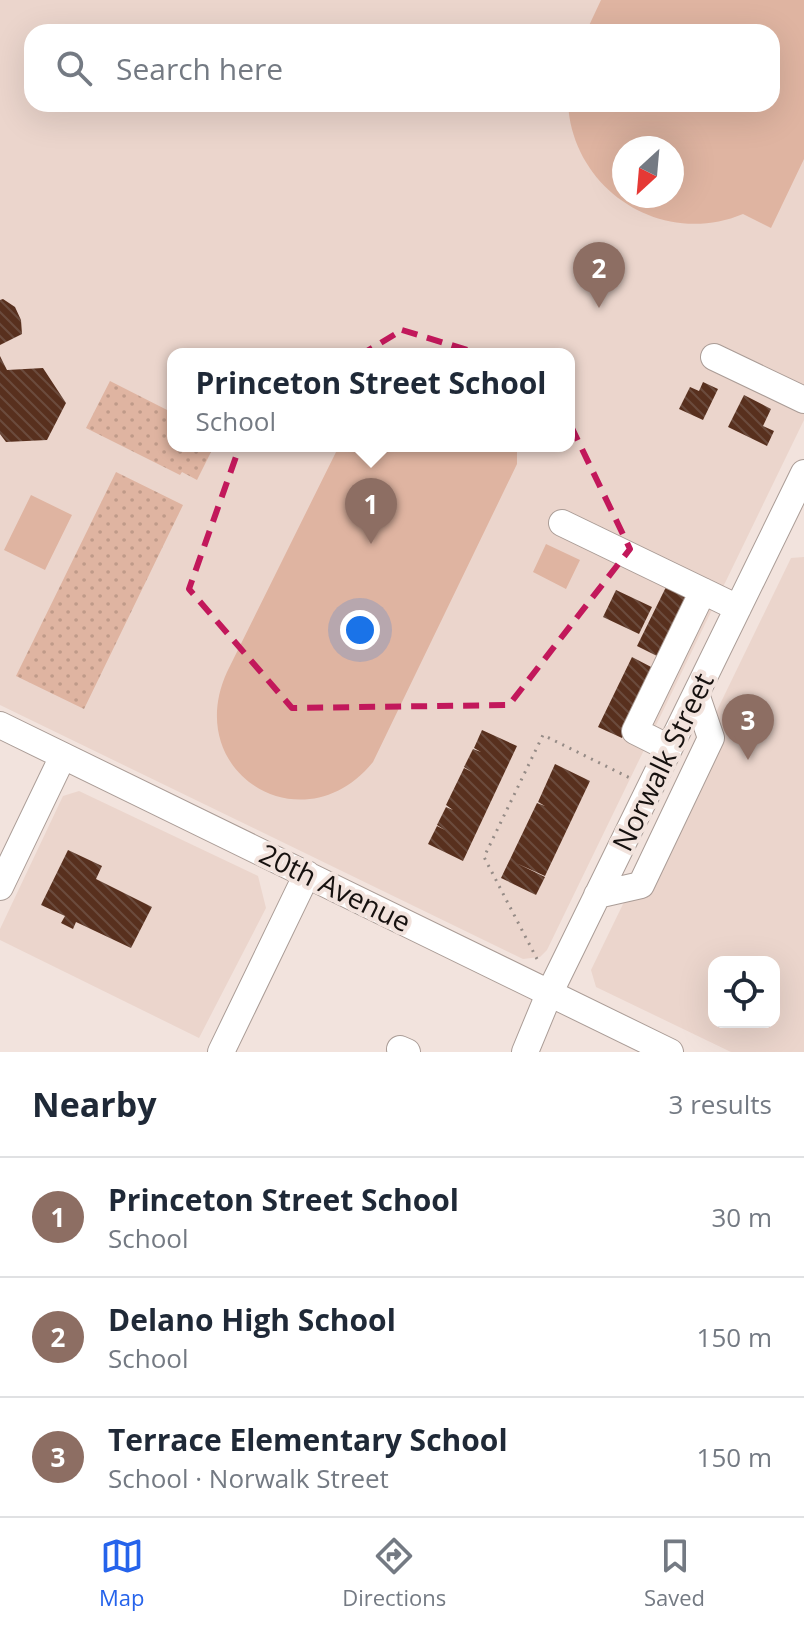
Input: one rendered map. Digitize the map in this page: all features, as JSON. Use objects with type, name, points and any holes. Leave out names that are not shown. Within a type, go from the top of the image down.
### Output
[{"type":"street","points":[[714,357],[804,400]]},
{"type":"street","name":"Norwalk Street","points":[[525,1052],[549,994],[738,608],[801,493]]},
{"type":"street","points":[[562,523],[738,608]]},
{"type":"street","points":[[669,748],[635,731],[703,591]]},
{"type":"street","points":[[597,895],[641,885],[711,738],[696,694]]},
{"type":"street","name":"20th Avenue","points":[[0,725],[670,1052]]},
{"type":"street","points":[[0,887],[63,756]]},
{"type":"street","points":[[221,1052],[307,874]]},
{"type":"path","points":[[537,959],[484,857],[543,735],[630,778]]},
{"type":"highlighted area","points":[[402,330],[546,374],[630,549],[509,705],[292,708],[189,589],[248,423]]},
{"type":"shaded area","points":[[0,0],[804,0],[804,420],[547,950],[540,957],[523,959],[0,705]]},
{"type":"shaded area","points":[[601,0],[804,0],[804,159],[771,228],[743,214],[712,223],[682,223],[653,217],[635,208],[684,208],[684,136],[612,136],[612,192],[586,162],[574,135],[570,112],[780,112],[780,24],[590,24]]},
{"type":"shaded area","points":[[110,381],[167,410],[167,452],[211,452],[197,480],[182,472],[180,475],[86,428]]},
{"type":"shaded area","points":[[336,452],[517,452],[517,464],[373,762],[345,787],[314,798],[284,798],[256,787],[235,768],[221,741],[217,708],[227,672]]},
{"type":"shaded area","points":[[116,472],[183,505],[84,709],[16,676]]},
{"type":"shaded area","points":[[31,495],[72,515],[45,570],[4,550]]},
{"type":"shaded area","points":[[546,544],[580,560],[566,589],[533,572]]},
{"type":"shaded area","points":[[804,557],[804,1052],[731,1052],[596,987],[591,970],[791,558]]},
{"type":"shaded area","points":[[79,791],[258,876],[266,908],[199,1038],[0,940],[0,929],[63,796]]},
{"type":"building","points":[[0,300],[15,307],[21,320],[22,334],[0,345]]},
{"type":"building","points":[[0,356],[7,370],[43,368],[66,403],[47,440],[6,442],[0,434]]},
{"type":"building","points":[[703,382],[718,389],[703,420],[679,409],[690,387],[699,391]]},
{"type":"building","points":[[744,395],[771,409],[763,426],[774,431],[767,446],[728,427]]},
{"type":"building","points":[[666,587],[689,599],[661,658],[637,646]]},
{"type":"building","points":[[616,590],[652,607],[639,634],[603,617]]},
{"type":"building","points":[[632,657],[655,669],[622,738],[598,727]]},
{"type":"building","points":[[482,730],[517,746],[463,861],[428,844],[437,826],[445,830],[437,825],[446,807],[453,810],[446,805],[464,768],[472,772],[464,767],[473,749],[481,752],[474,748]]},
{"type":"building","points":[[555,764],[590,781],[545,876],[516,863],[545,877],[536,895],[501,878],[537,803],[545,806],[538,802]]},
{"type":"building","points":[[68,850],[102,866],[96,879],[152,907],[131,948],[76,922],[73,929],[61,923],[65,916],[41,905]]},
{"type":"place","name":"Delano High School","points":[[599,308]]},
{"type":"place","name":"Princeton Street School","points":[[371,544]]},
{"type":"place","name":"Terrace Elementary School","points":[[748,760]]}]
